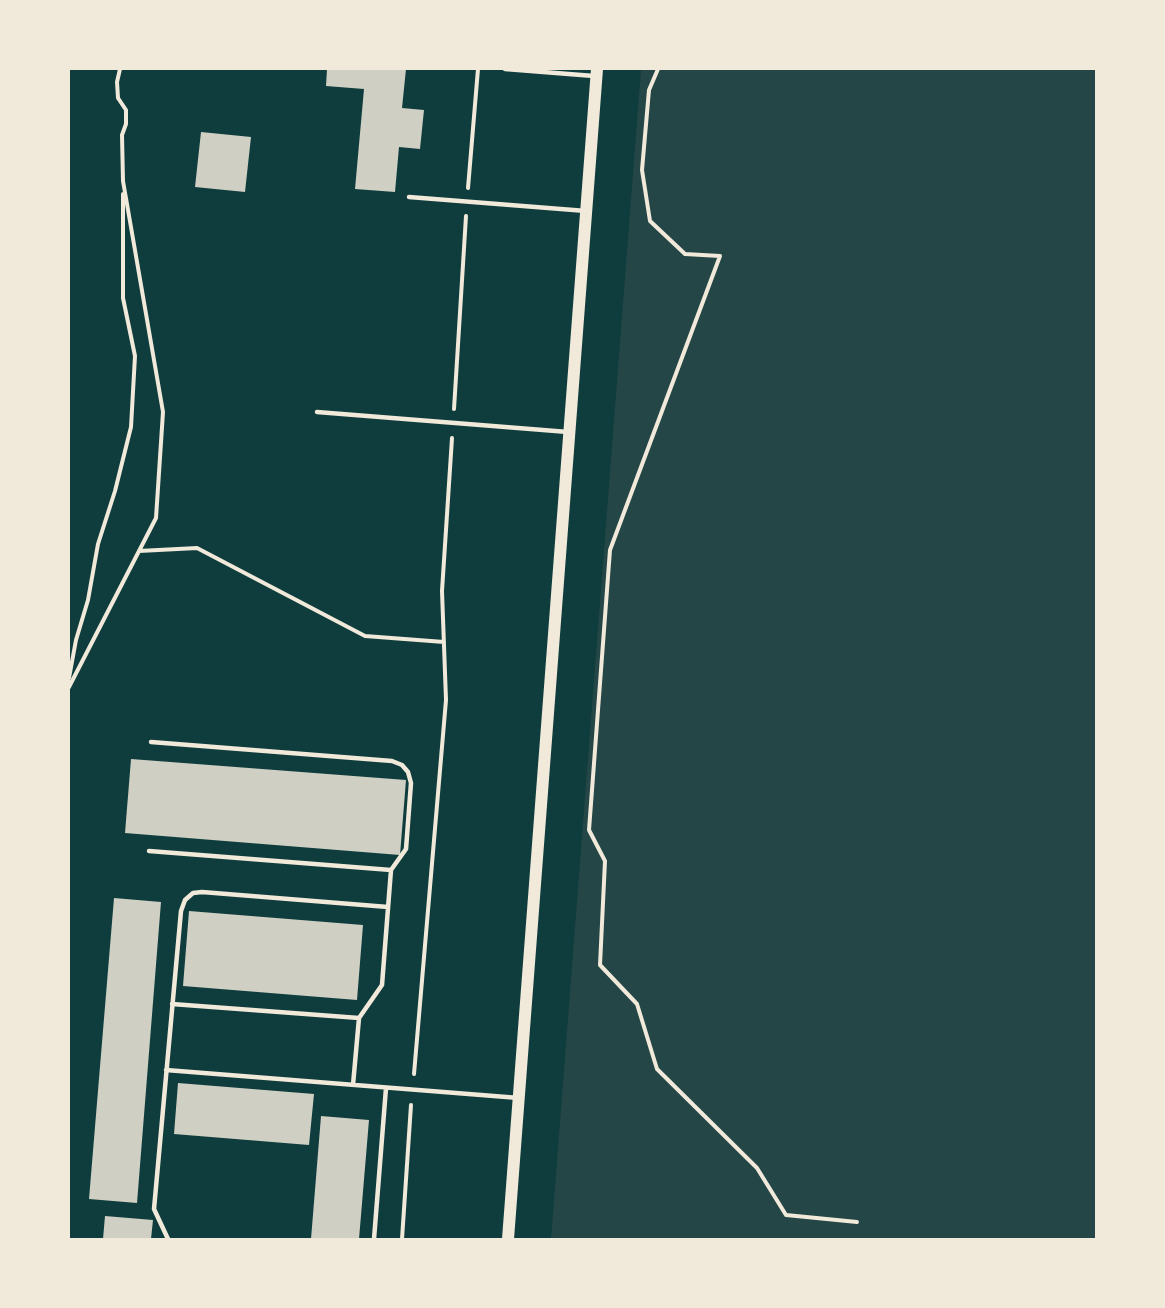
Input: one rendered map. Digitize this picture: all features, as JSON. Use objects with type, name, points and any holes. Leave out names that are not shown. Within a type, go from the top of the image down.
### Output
[{"type":"main road","points":[[508,1239],[597,73]]},
{"type":"lane","points":[[505,69],[597,73]]},
{"type":"lane","points":[[410,197],[586,211]]},
{"type":"lane","points":[[317,412],[569,432]]},
{"type":"lane","points":[[151,742],[392,761],[402,765],[408,772],[411,783],[406,849],[391,870],[382,985],[359,1018],[353,1085]]},
{"type":"lane","points":[[149,851],[391,870]]},
{"type":"lane","points":[[168,1239],[154,1209],[181,911],[185,900],[193,893],[202,892],[388,907]]},
{"type":"lane","points":[[172,1004],[359,1018]]},
{"type":"lane","points":[[166,1070],[519,1098]]},
{"type":"lane","points":[[374,1239],[386,1088]]},
{"type":"path","points":[[69,678],[76,640],[88,600],[98,544],[131,427],[135,356],[123,298],[122,135],[126,124],[126,111],[118,98],[117,82],[120,69]]},
{"type":"path","points":[[402,1239],[412,1090],[446,700],[442,591],[467,201],[478,69]]},
{"type":"path","points":[[658,69],[649,90],[642,170],[650,220],[685,254],[720,256],[610,550],[589,830],[605,861],[600,965],[637,1004],[657,1069],[757,1168],[786,1215],[857,1222]]},
{"type":"path","points":[[69,687],[156,518],[164,412],[123,181]]},
{"type":"path","points":[[138,552],[197,548],[365,636],[444,642]]},
{"type":"shaded area","points":[[641,69],[1096,69],[1096,1239],[551,1239]]},
{"type":"building","points":[[327,69],[406,69],[402,108],[424,110],[420,149],[399,147],[395,192],[355,189],[364,89],[326,86]]},
{"type":"building","points":[[201,132],[251,137],[245,192],[195,187]]},
{"type":"building","points":[[131,759],[406,780],[400,855],[125,833]]},
{"type":"building","points":[[114,898],[161,902],[137,1203],[89,1199]]},
{"type":"building","points":[[189,911],[363,925],[357,1000],[183,986]]},
{"type":"building","points":[[178,1083],[314,1094],[309,1145],[174,1134]]},
{"type":"building","points":[[321,1116],[369,1120],[359,1239],[311,1239]]},
{"type":"building","points":[[105,1216],[153,1220],[151,1239],[103,1239]]}]
